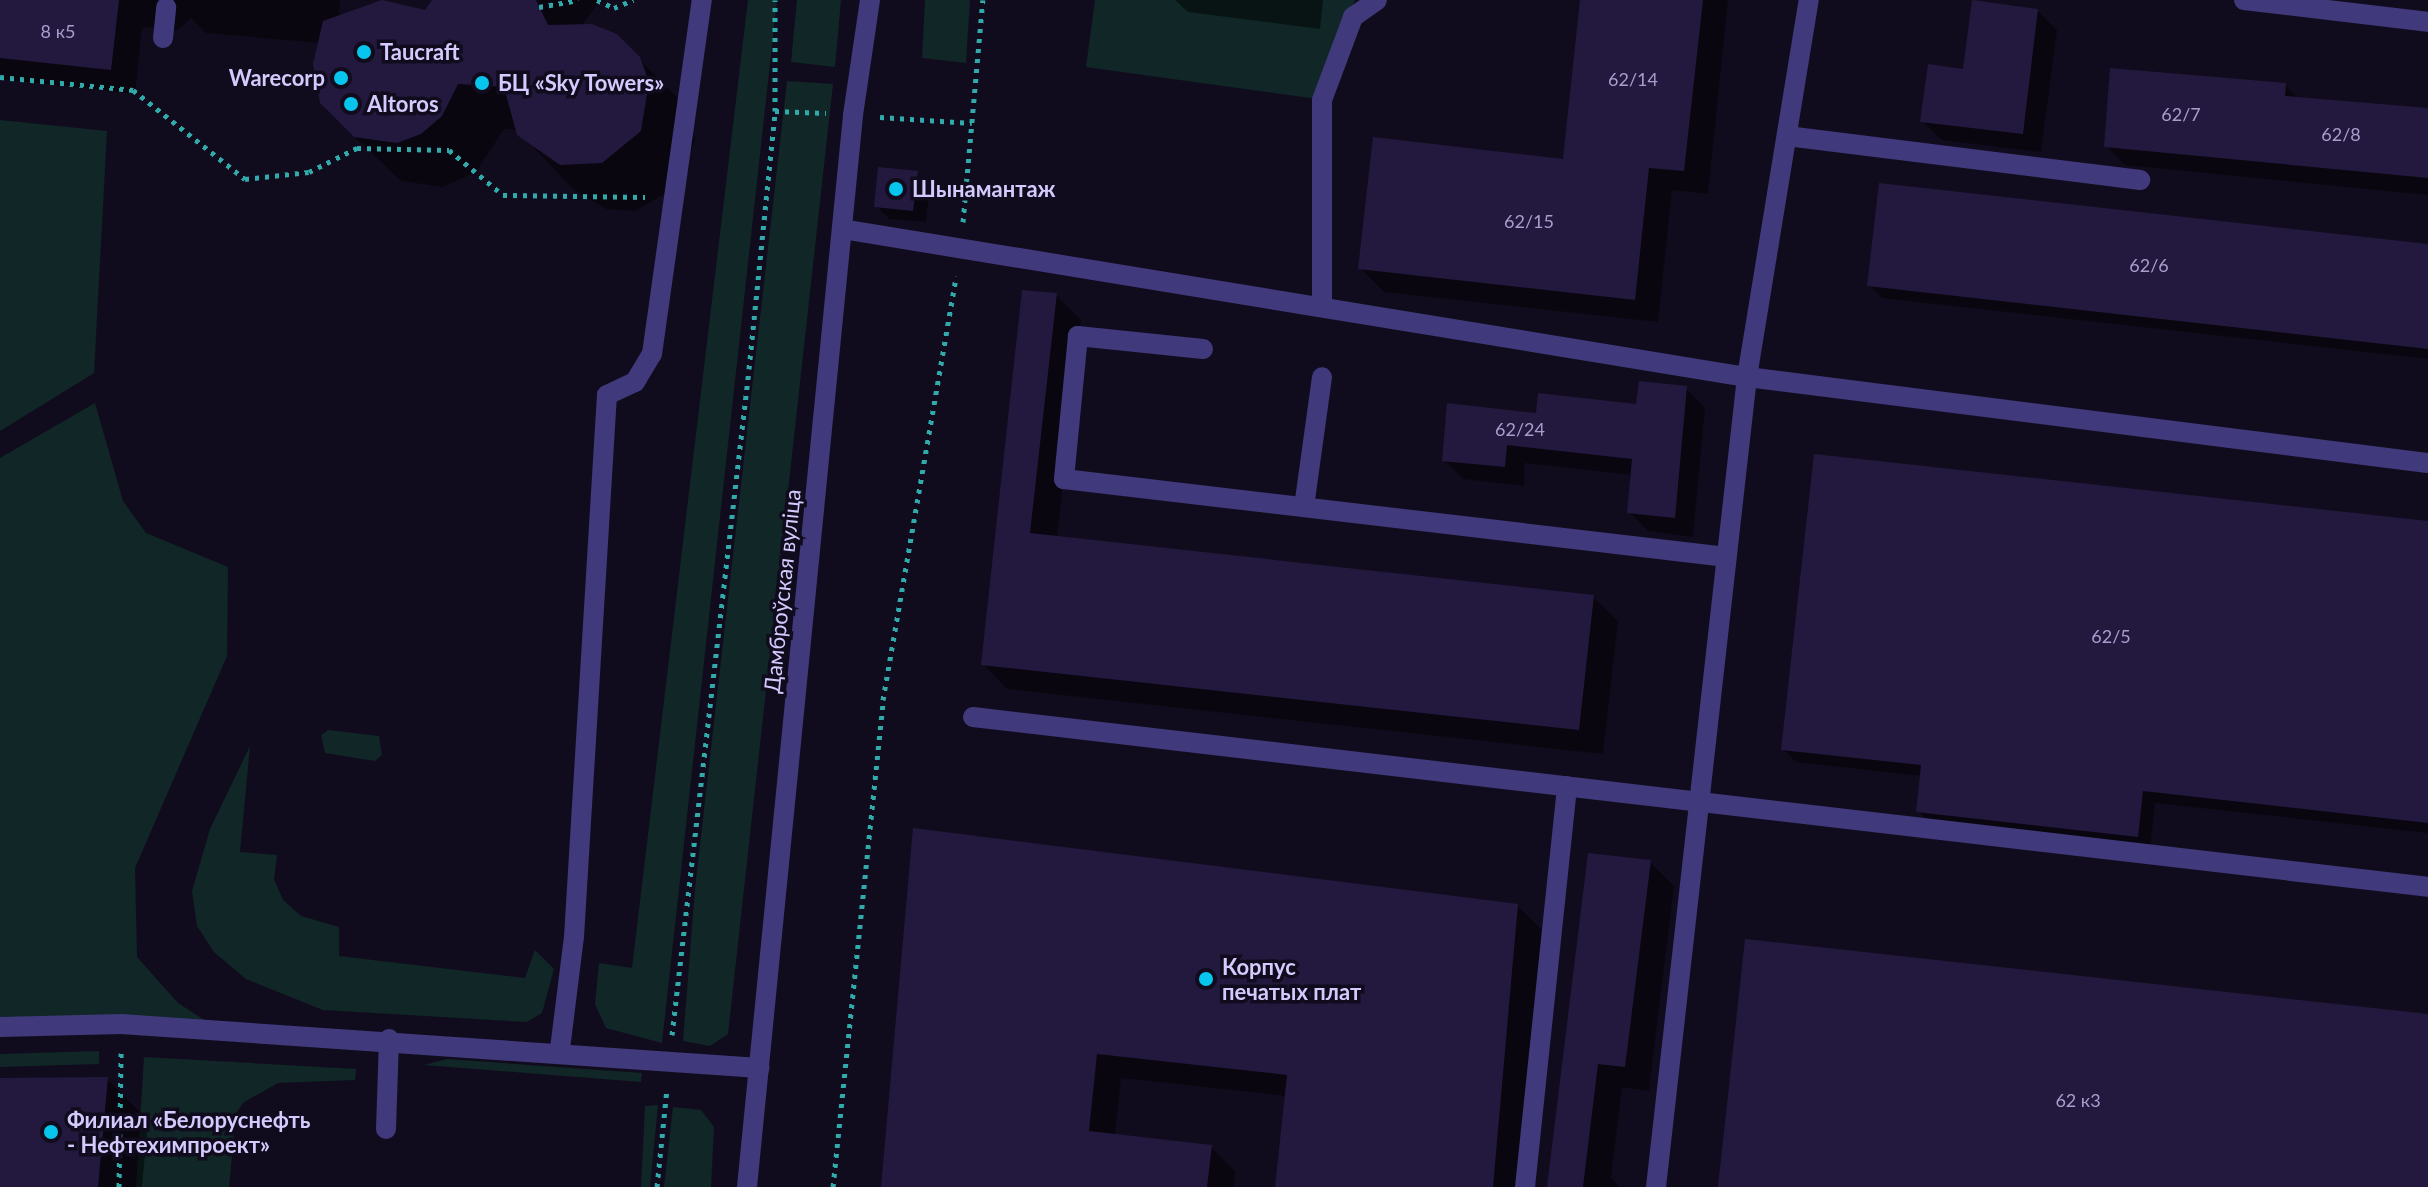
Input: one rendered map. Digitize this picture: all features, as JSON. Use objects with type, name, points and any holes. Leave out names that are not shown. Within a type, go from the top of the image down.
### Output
[{"type":"street","points":[[560,1049],[576,921],[607,395],[635,382],[652,354],[702,0]]},
{"type":"street","name":"Дамброўская вуліца","points":[[747,1187],[842,229],[870,0]]},
{"type":"street","points":[[1322,306],[1322,100],[1353,17],[1377,0]]},
{"type":"street","points":[[1656,1187],[1704,802],[1726,557],[1747,377],[1809,0]]},
{"type":"street","points":[[2244,0],[2428,22]]},
{"type":"street","points":[[163,38],[166,7]]},
{"type":"street","points":[[1787,136],[2140,180]]},
{"type":"street","points":[[842,229],[961,244],[1747,377],[2428,463]]},
{"type":"street","points":[[1203,349],[1078,336],[1064,479],[1726,557]]},
{"type":"street","points":[[1304,507],[1322,377]]},
{"type":"street","points":[[973,717],[2428,887]]},
{"type":"street","points":[[1525,1187],[1567,786]]},
{"type":"street","points":[[0,1027],[121,1024],[560,1049],[670,1057],[759,1068]]},
{"type":"street","points":[[386,1129],[389,1039]]},
{"type":"path","points":[[539,7],[578,0]]},
{"type":"path","points":[[597,0],[614,8],[633,0]]},
{"type":"path","points":[[657,1187],[773,126],[775,0]]},
{"type":"path","points":[[833,1187],[883,700],[961,244],[983,0]]},
{"type":"path","points":[[0,77],[133,90],[245,179],[309,172],[357,148],[449,150],[503,195],[673,197]]},
{"type":"path","points":[[119,1187],[121,1024]]},
{"type":"green space","points":[[748,0],[777,0],[662,1043],[606,1028],[595,1004],[599,963],[632,968]]},
{"type":"green space","points":[[797,0],[841,0],[835,67],[791,62]]},
{"type":"green space","points":[[925,0],[970,0],[966,63],[922,58]]},
{"type":"green space","points":[[1095,0],[1355,0],[1318,99],[1086,67]]},
{"type":"green space","points":[[787,81],[833,84],[728,1034],[710,1046],[683,1041],[695,889]]},
{"type":"green space","points":[[0,120],[107,131],[94,373],[0,431]]},
{"type":"green space","points":[[95,403],[123,501],[146,533],[228,567],[227,656],[135,868],[137,957],[178,1003],[212,1025],[0,1020],[0,458]]},
{"type":"green space","points":[[328,730],[379,736],[382,755],[375,761],[325,753],[321,735]]},
{"type":"green space","points":[[250,746],[240,852],[277,855],[274,879],[283,900],[301,916],[339,927],[339,956],[525,978],[535,950],[554,969],[542,1013],[527,1022],[323,1010],[246,979],[214,952],[197,926],[192,891],[210,829]]},
{"type":"green space","points":[[99,1051],[99,1064],[0,1067],[0,1054]]},
{"type":"green space","points":[[144,1057],[356,1069],[355,1080],[278,1083],[244,1102],[236,1113],[229,1187],[136,1187]]},
{"type":"green space","points":[[447,1059],[642,1073],[641,1082],[424,1065]]},
{"type":"green space","points":[[658,1105],[650,1187],[641,1187],[645,1106]]},
{"type":"green space","points":[[673,1107],[701,1110],[714,1127],[711,1187],[664,1187]]},
{"type":"building","points":[[0,0],[119,0],[111,70],[0,58]]},
{"type":"building","name":"БЦ «Sky Towers»","points":[[382,0],[425,10],[432,0],[536,0],[548,25],[592,24],[617,34],[640,57],[649,82],[641,131],[602,163],[560,165],[517,135],[504,87],[458,84],[442,116],[421,134],[397,143],[354,137],[320,103],[313,64],[323,21]]},
{"type":"building","points":[[1580,0],[1703,0],[1684,171],[1649,168],[1635,300],[1358,269],[1373,137],[1563,159]]},
{"type":"building","points":[[1972,0],[2038,9],[2023,134],[1920,122],[1928,64],[1963,69]]},
{"type":"building","points":[[2110,68],[2286,83],[2285,96],[2428,108],[2428,178],[2104,147]]},
{"type":"building","name":"Шынамантаж","points":[[878,167],[918,171],[913,211],[874,207]]},
{"type":"building","points":[[1879,183],[2428,244],[2428,349],[1867,286]]},
{"type":"building","points":[[1022,290],[1057,293],[1030,533],[1594,595],[1579,730],[981,665]]},
{"type":"building","points":[[1639,381],[1687,386],[1675,518],[1627,513],[1632,459],[1507,445],[1505,467],[1442,461],[1447,403],[1536,413],[1538,393],[1636,404]]},
{"type":"building","points":[[1814,454],[2428,521],[2428,823],[2143,791],[2138,837],[1916,812],[1921,765],[1781,750]]},
{"type":"building","name":"Корпус печатых плат","points":[[913,828],[1518,904],[1493,1187],[1275,1187],[1287,1075],[1097,1054],[1089,1131],[1212,1145],[1207,1187],[881,1187]]},
{"type":"building","points":[[1588,853],[1651,860],[1625,1067],[1598,1064],[1583,1187],[1547,1187]]},
{"type":"building","points":[[1745,939],[2428,1014],[2428,1187],[1718,1187]]},
{"type":"building","name":"Филиал «Белоруснефть - Нефтехимпроект»","points":[[108,1077],[98,1187],[0,1187],[0,1078]]},
{"type":"place","name":"Taucraft","points":[[364,52]]},
{"type":"place","name":"Warecorp","points":[[341,78]]},
{"type":"place","name":"БЦ «Sky Towers»","points":[[482,83]]},
{"type":"place","name":"Altoros","points":[[351,104]]},
{"type":"place","name":"Шынамантаж","points":[[896,189]]},
{"type":"place","name":"Корпус печатых плат","points":[[1206,979]]},
{"type":"place","name":"Филиал «Белоруснефть - Нефтехимпроект»","points":[[51,1132]]}]
